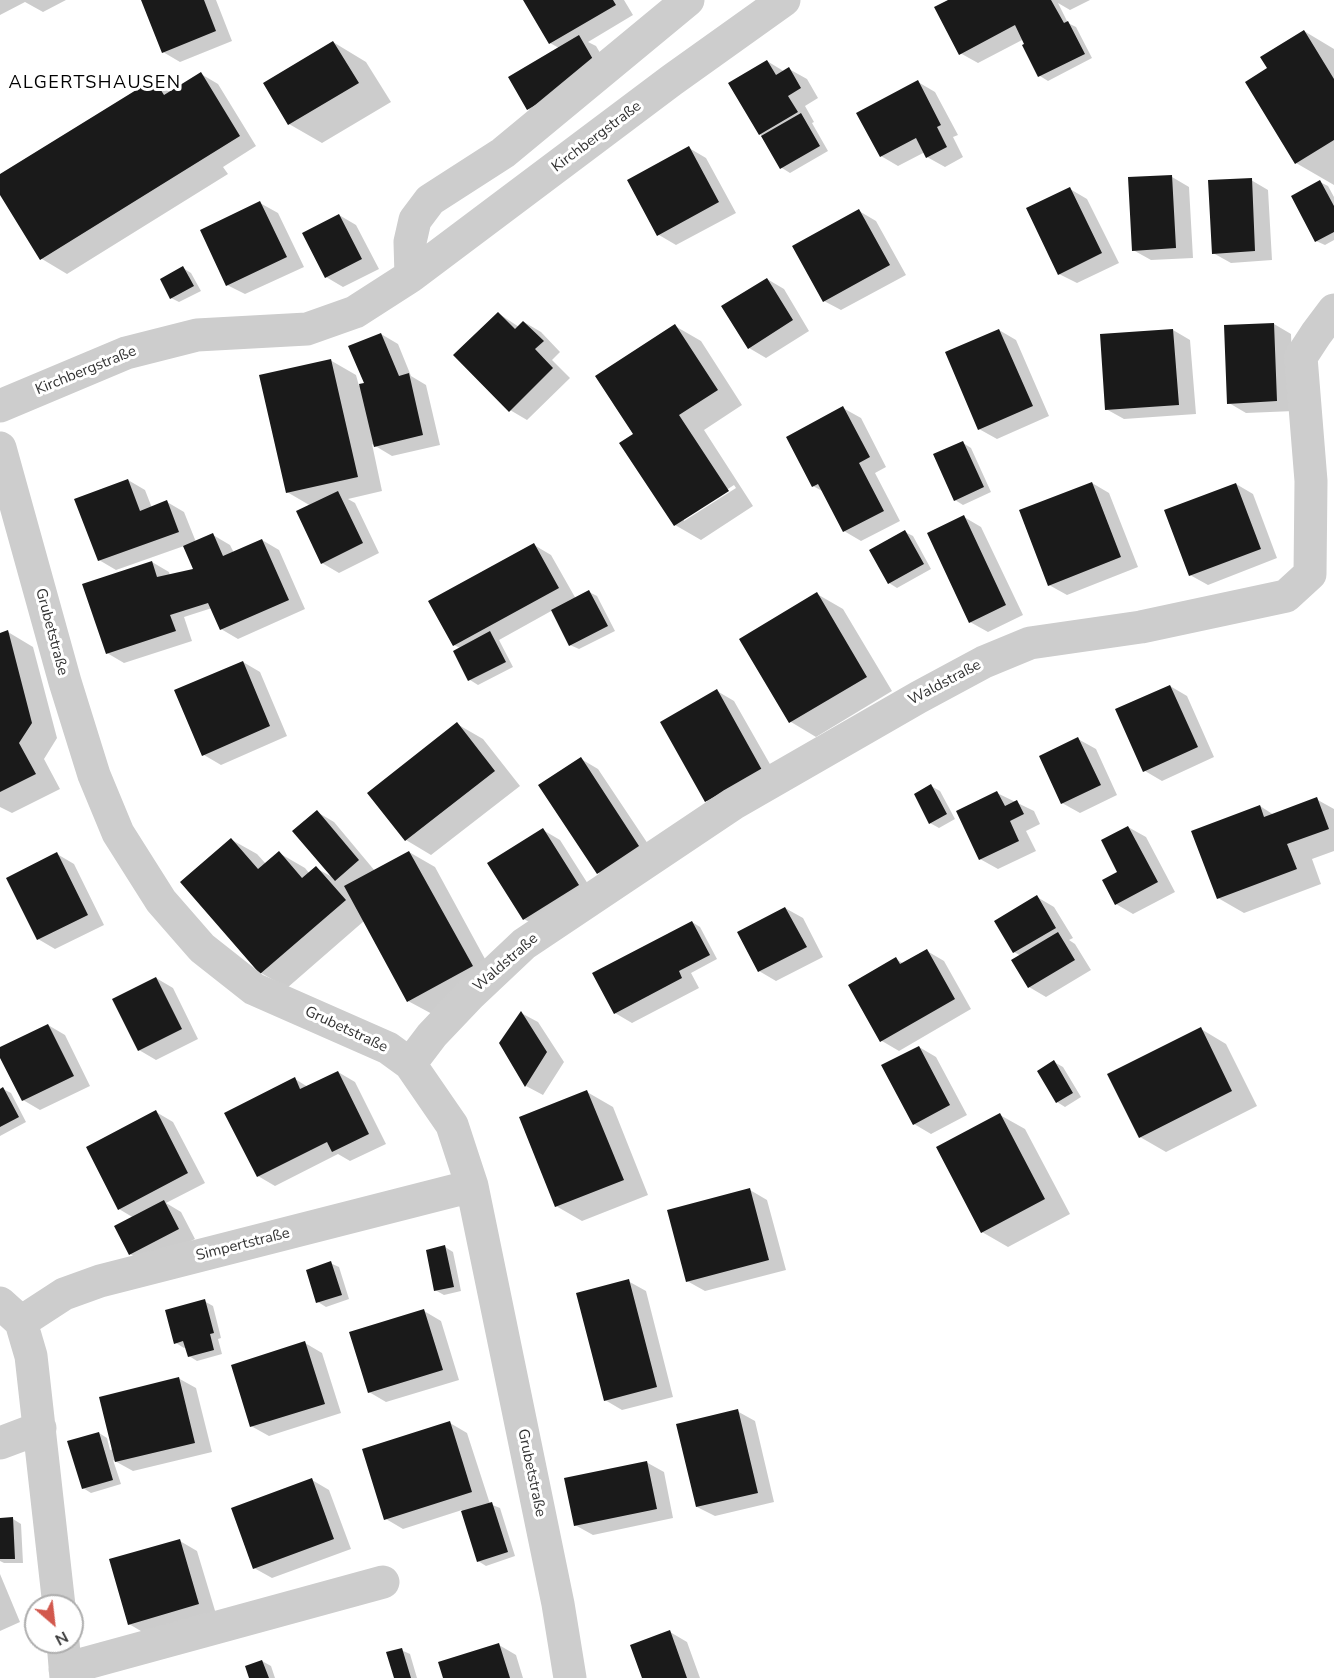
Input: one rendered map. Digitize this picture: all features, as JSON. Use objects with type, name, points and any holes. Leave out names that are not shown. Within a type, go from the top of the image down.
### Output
[{"type":"street","points":[[411,276],[410,242],[415,220],[430,200],[502,153],[688,0]]},
{"type":"street","name":"Kirchbergstraße","points":[[0,406],[126,353],[196,335],[307,329],[355,312],[411,276],[784,0]]},
{"type":"street","name":"Waldstraße","points":[[410,1064],[432,1035],[524,944],[733,804],[984,662],[1030,643],[1151,625],[1286,596],[1310,574],[1311,481],[1301,357],[1334,310]]},
{"type":"street","name":"Grubetstraße","points":[[0,448],[87,754],[118,833],[161,901],[202,948],[254,989],[379,1044],[410,1064],[452,1125],[472,1186],[558,1604],[570,1678]]},
{"type":"street","name":"Simpertstraße","points":[[58,1594],[31,1356],[10,1313],[100,1281],[472,1186]]},
{"type":"street","points":[[0,1443],[40,1428]]},
{"type":"street","points":[[65,1663],[383,1582]]},
{"type":"building","points":[[141,0],[204,0],[216,31],[162,53]]},
{"type":"building","points":[[523,0],[613,0],[616,5],[549,44]]},
{"type":"building","points":[[948,0],[1051,0],[1064,23],[1068,21],[1085,54],[1038,77],[1015,25],[959,55],[934,7]]},
{"type":"building","points":[[1304,30],[1334,79],[1334,140],[1295,164],[1245,82],[1267,68],[1260,57]]},
{"type":"building","points":[[579,35],[598,68],[527,110],[508,77]]},
{"type":"building","points":[[333,41],[359,83],[288,125],[263,83]]},
{"type":"building","points":[[767,60],[776,75],[789,67],[801,88],[788,96],[798,112],[759,135],[728,83]]},
{"type":"building","points":[[201,72],[240,136],[40,260],[0,195],[0,174],[154,79],[164,95]]},
{"type":"building","points":[[918,80],[941,125],[937,127],[947,147],[926,158],[916,138],[880,157],[856,113]]},
{"type":"building","points":[[801,113],[820,146],[780,169],[761,136]]},
{"type":"building","points":[[689,146],[719,202],[657,236],[627,180]]},
{"type":"building","points":[[1172,175],[1176,248],[1132,251],[1128,177]]},
{"type":"building","points":[[1252,178],[1255,251],[1212,254],[1208,180]]},
{"type":"building","points":[[1320,180],[1334,206],[1334,232],[1315,242],[1291,196]]},
{"type":"building","points":[[1070,187],[1102,253],[1058,275],[1026,208]]},
{"type":"building","points":[[260,201],[287,257],[226,286],[200,230]]},
{"type":"building","points":[[859,209],[890,265],[823,302],[792,246]]},
{"type":"building","points":[[339,214],[362,259],[325,278],[302,233]]},
{"type":"building","points":[[183,266],[194,286],[170,299],[160,279]]},
{"type":"building","points":[[767,278],[793,320],[748,349],[721,306]]},
{"type":"building","points":[[498,312],[515,329],[523,321],[544,341],[535,349],[553,368],[509,412],[453,355]]},
{"type":"building","points":[[1274,323],[1277,401],[1227,404],[1224,325]]},
{"type":"building","points":[[675,324],[718,390],[679,415],[729,491],[674,526],[619,443],[633,434],[595,376]]},
{"type":"building","points":[[999,329],[1033,406],[978,430],[945,352]]},
{"type":"building","points":[[1173,329],[1179,405],[1105,410],[1100,334]]},
{"type":"building","points":[[381,333],[399,376],[409,373],[423,435],[374,447],[359,384],[364,383],[348,346]]},
{"type":"building","points":[[331,359],[358,477],[286,493],[259,375]]},
{"type":"building","points":[[843,406],[870,457],[859,463],[884,511],[843,532],[818,484],[812,487],[786,437]]},
{"type":"building","points":[[963,441],[984,487],[954,501],[933,454]]},
{"type":"building","points":[[128,479],[140,511],[167,500],[179,532],[98,561],[74,499]]},
{"type":"building","points":[[1092,482],[1121,557],[1048,586],[1019,510]]},
{"type":"building","points":[[1236,483],[1261,549],[1189,576],[1164,510]]},
{"type":"building","points":[[338,491],[363,543],[321,564],[296,511]]},
{"type":"building","points":[[964,515],[1006,605],[969,623],[927,533]]},
{"type":"building","points":[[905,530],[924,564],[888,584],[869,550]]},
{"type":"building","points":[[213,533],[223,556],[262,539],[289,600],[220,630],[208,603],[170,615],[176,631],[106,654],[82,584],[152,561],[157,577],[193,569],[183,546]]},
{"type":"building","points":[[534,543],[559,588],[453,646],[428,601]]},
{"type":"building","points":[[589,590],[608,626],[569,646],[551,610]]},
{"type":"building","points":[[817,592],[867,677],[789,723],[739,639]]},
{"type":"building","points":[[8,630],[32,723],[19,743],[36,774],[0,792],[0,633]]},
{"type":"building","points":[[490,631],[506,662],[468,681],[453,651]]},
{"type":"building","points":[[243,661],[270,726],[202,756],[174,690]]},
{"type":"building","points":[[1170,685],[1198,747],[1143,772],[1115,709]]},
{"type":"building","points":[[717,689],[762,770],[705,802],[660,722]]},
{"type":"building","points":[[457,722],[495,771],[405,841],[367,793]]},
{"type":"building","points":[[1078,737],[1101,785],[1061,804],[1039,756]]},
{"type":"building","points":[[581,757],[639,846],[597,874],[538,785]]},
{"type":"building","points":[[931,784],[947,814],[929,824],[914,794]]},
{"type":"building","points":[[997,791],[1005,806],[1017,800],[1024,814],[1010,821],[1019,841],[979,860],[956,811]]},
{"type":"building","points":[[1317,797],[1329,829],[1287,844],[1297,869],[1217,899],[1191,831],[1260,805],[1264,817]]},
{"type":"building","points":[[317,810],[359,860],[335,881],[292,831]]},
{"type":"building","points":[[1128,826],[1158,882],[1115,905],[1102,880],[1117,872],[1101,840]]},
{"type":"building","points":[[543,828],[579,885],[523,920],[487,863]]},
{"type":"building","points":[[231,838],[258,869],[279,851],[302,878],[316,866],[346,900],[260,974],[180,882]]},
{"type":"building","points":[[409,851],[473,966],[407,1002],[344,886]]},
{"type":"building","points":[[57,852],[88,915],[37,940],[6,878]]},
{"type":"building","points":[[1037,895],[1056,928],[1013,953],[994,921]]},
{"type":"building","points":[[785,907],[807,947],[758,972],[737,932]]},
{"type":"building","points":[[692,921],[710,955],[679,971],[682,978],[614,1014],[592,973]]},
{"type":"building","points":[[1058,932],[1075,960],[1028,988],[1011,960]]},
{"type":"building","points":[[927,949],[955,999],[880,1042],[848,985],[896,957],[900,964]]},
{"type":"building","points":[[156,977],[182,1029],[138,1051],[112,999]]},
{"type":"building","points":[[521,1011],[547,1052],[525,1087],[499,1043]]},
{"type":"building","points":[[48,1024],[74,1076],[22,1101],[0,1058],[0,1047]]},
{"type":"building","points":[[1201,1027],[1232,1091],[1139,1138],[1107,1074]]},
{"type":"building","points":[[919,1046],[950,1105],[913,1125],[881,1065]]},
{"type":"building","points":[[1054,1060],[1073,1093],[1056,1103],[1037,1071]]},
{"type":"building","points":[[338,1071],[369,1134],[332,1152],[327,1142],[257,1177],[224,1113],[295,1077],[300,1089]]},
{"type":"building","points":[[3,1087],[19,1117],[0,1127],[0,1089]]},
{"type":"building","points":[[587,1090],[624,1180],[555,1207],[519,1117]]},
{"type":"building","points":[[156,1110],[188,1173],[118,1210],[86,1147]]},
{"type":"building","points":[[1000,1113],[1045,1199],[981,1233],[936,1147]]},
{"type":"building","points":[[750,1188],[769,1260],[686,1282],[667,1210]]},
{"type":"building","points":[[164,1200],[179,1229],[129,1255],[114,1226]]},
{"type":"building","points":[[445,1245],[454,1287],[434,1291],[426,1250]]},
{"type":"building","points":[[331,1261],[342,1295],[316,1303],[306,1270]]},
{"type":"building","points":[[629,1279],[657,1387],[604,1401],[576,1293]]},
{"type":"building","points":[[205,1299],[214,1333],[210,1334],[214,1350],[188,1357],[183,1341],[174,1344],[165,1310]]},
{"type":"building","points":[[424,1309],[443,1370],[368,1393],[349,1332]]},
{"type":"building","points":[[305,1341],[325,1404],[250,1427],[231,1365]]},
{"type":"building","points":[[179,1377],[195,1443],[115,1462],[99,1397]]},
{"type":"building","points":[[738,1409],[758,1493],[696,1507],[676,1424]]},
{"type":"building","points":[[450,1421],[472,1492],[384,1520],[362,1449]]},
{"type":"building","points":[[99,1432],[113,1480],[82,1489],[67,1441]]},
{"type":"building","points":[[647,1461],[657,1509],[574,1526],[564,1478]]},
{"type":"building","points":[[312,1478],[334,1539],[253,1569],[231,1508]]},
{"type":"building","points":[[492,1502],[508,1552],[477,1562],[461,1511]]},
{"type":"building","points":[[13,1517],[15,1559],[0,1559],[0,1518]]},
{"type":"building","points":[[180,1539],[199,1604],[128,1625],[109,1559]]},
{"type":"building","points":[[670,1630],[687,1678],[642,1678],[630,1645]]},
{"type":"building","points":[[499,1643],[510,1678],[443,1678],[438,1662]]},
{"type":"building","points":[[402,1648],[411,1678],[394,1678],[386,1652]]},
{"type":"building","points":[[262,1660],[269,1678],[249,1678],[245,1666]]},
{"type":"district","name":"ALGERTSHAUSEN","points":[[95,84]]}]
